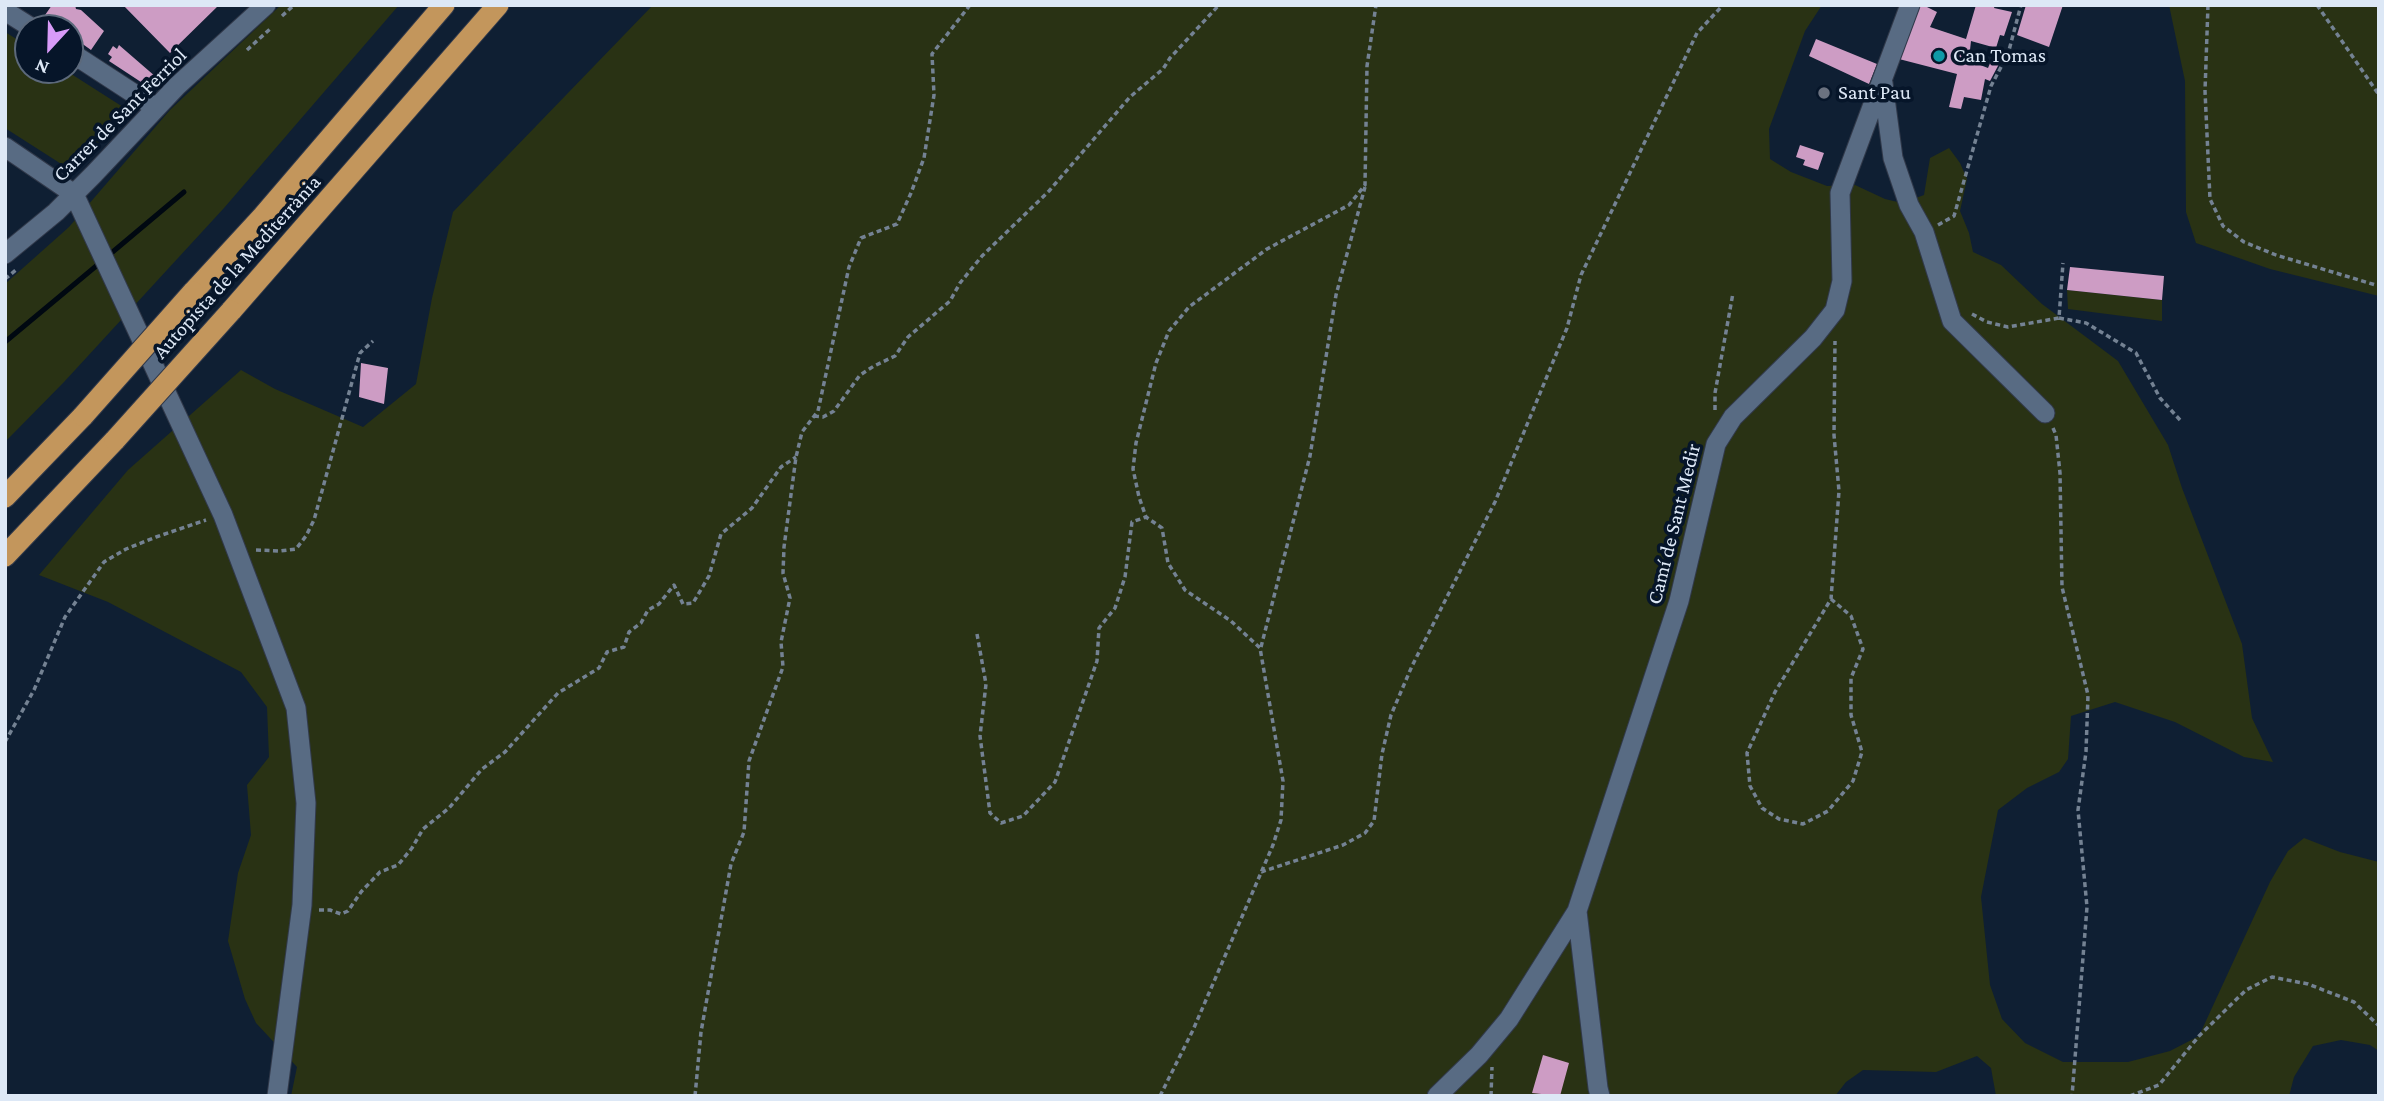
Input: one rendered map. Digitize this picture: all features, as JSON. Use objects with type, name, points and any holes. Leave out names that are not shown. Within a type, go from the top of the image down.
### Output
[{"type":"highway","name":"Autopista de la Mediterrània","points":[[5,497],[263,216],[444,5]]},
{"type":"highway","name":"Autopista de la Mediterrània","points":[[5,556],[115,440],[231,311],[498,5]]},
{"type":"street","name":"Carrer de Sant Ferriol","points":[[5,254],[74,194],[177,86],[266,5]]},
{"type":"street","name":"Camí de Sant Medir","points":[[1601,1096],[1577,911],[1679,600],[1716,444],[1733,417],[1813,338],[1835,310],[1842,281],[1840,193],[1910,5]]},
{"type":"street","points":[[84,61],[156,108]]},
{"type":"street","points":[[1882,79],[1893,158],[1909,205],[1924,232],[1952,321],[2045,413]]},
{"type":"street","points":[[5,147],[74,194],[223,515],[296,708],[306,803],[302,909],[277,1096]]},
{"type":"street","points":[[1437,1096],[1479,1055],[1509,1019],[1577,911]]},
{"type":"path","points":[[695,1096],[701,1032],[731,864],[744,832],[749,761],[783,667],[781,642],[790,598],[783,573],[784,547],[802,432],[818,411],[849,267],[861,238],[897,224],[924,158],[934,95],[932,54],[970,5]]},
{"type":"path","points":[[814,416],[823,417],[834,411],[860,375],[895,356],[908,337],[950,301],[960,283],[982,256],[1049,191],[1130,97],[1163,69],[1219,5]]},
{"type":"path","points":[[1160,1096],[1193,1030],[1281,820],[1283,781],[1261,648],[1310,456],[1336,295],[1365,185],[1367,66],[1376,5]]},
{"type":"path","points":[[1261,873],[1343,845],[1365,833],[1374,821],[1382,754],[1391,715],[1495,502],[1567,328],[1581,275],[1698,33],[1723,5]]},
{"type":"path","points":[[1924,232],[1954,216],[1991,86],[2008,54],[2021,5]]},
{"type":"path","points":[[2208,5],[2205,91],[2210,199],[2223,226],[2244,242],[2276,255],[2379,286]]},
{"type":"path","points":[[2317,5],[2379,95]]},
{"type":"path","points":[[1261,648],[1231,621],[1185,590],[1168,563],[1162,528],[1146,517],[1133,469],[1135,456],[1156,363],[1169,331],[1189,307],[1266,249],[1349,205],[1365,185]]},
{"type":"path","points":[[2059,318],[2063,263]]},
{"type":"path","points":[[1716,444],[1715,393],[1733,293]]},
{"type":"path","points":[[1946,300],[1987,322],[2008,327],[2059,318],[2086,323],[2136,353],[2160,398],[2180,420]]},
{"type":"path","points":[[1831,599],[1851,616],[1863,649],[1852,678],[1851,715],[1862,752],[1853,781],[1828,811],[1803,824],[1779,820],[1762,808],[1750,786],[1747,753],[1775,692],[1831,599],[1839,491],[1834,435],[1835,310]]},
{"type":"path","points":[[236,549],[296,549],[306,536],[314,520],[360,353],[373,341]]},
{"type":"path","points":[[2045,413],[2056,435],[2060,473],[2062,587],[2088,695],[2086,752],[2078,810],[2087,907],[2072,1096]]},
{"type":"path","points":[[302,909],[330,910],[341,914],[348,911],[380,872],[398,865],[423,829],[449,808],[482,769],[505,752],[558,693],[598,668],[607,652],[624,647],[629,632],[641,623],[648,610],[659,604],[668,590],[674,585],[683,604],[693,603],[709,576],[721,534],[752,508],[781,467],[796,457]]},
{"type":"path","points":[[5,742],[34,690],[65,617],[104,562],[126,549],[156,537],[223,515]]},
{"type":"path","points":[[977,634],[986,684],[980,736],[990,813],[1001,823],[1023,816],[1055,782],[1097,661],[1099,628],[1115,608],[1125,577],[1132,522],[1146,517]]},
{"type":"path","points":[[2130,1096],[2158,1085],[2199,1036],[2246,990],[2272,977],[2308,984],[2354,1002],[2379,1026]]},
{"type":"green space","points":[[281,5],[399,5],[224,208],[5,442],[5,284],[69,227],[170,110]]},
{"type":"green space","points":[[653,5],[1822,5],[1805,31],[1769,129],[1770,159],[1791,172],[1827,186],[1855,185],[1885,199],[1902,203],[1924,195],[1930,158],[1949,148],[1967,179],[1960,211],[1973,252],[2001,265],[2042,304],[2118,361],[2168,445],[2242,644],[2252,718],[2273,762],[2244,757],[2175,722],[2115,702],[2071,716],[2068,759],[2059,772],[2027,788],[1998,810],[1981,897],[1990,985],[2002,1019],[2025,1043],[2063,1062],[2128,1062],[2170,1051],[2199,1036],[2270,882],[2288,851],[2304,838],[2340,852],[2379,862],[2379,1051],[2370,1045],[2341,1040],[2313,1046],[2294,1077],[2289,1096],[1996,1096],[1991,1068],[1977,1056],[1936,1072],[1863,1070],[1846,1082],[1835,1096],[291,1096],[297,1067],[256,1023],[245,999],[228,941],[238,873],[251,835],[247,785],[269,757],[267,707],[241,672],[108,602],[39,575],[128,470],[241,370],[275,389],[363,427],[416,384],[432,298],[453,212]]},
{"type":"green space","points":[[2169,5],[2379,5],[2379,296],[2270,269],[2196,243],[2186,212],[2185,81]]},
{"type":"green space","points":[[5,32],[14,37],[14,84],[84,82],[123,107],[124,118],[74,167],[66,167],[5,128]]},
{"type":"green space","points":[[2067,290],[2162,300],[2162,321],[2068,309]]},
{"type":"building","points":[[52,5],[75,5],[76,9],[81,10],[104,31],[91,50],[84,45],[84,14],[46,14]]},
{"type":"building","points":[[123,5],[219,5],[170,53]]},
{"type":"building","name":"Can Tomas","points":[[1917,5],[1937,12],[1930,27],[1966,39],[1976,5],[1995,5],[1994,8],[2012,12],[2004,36],[2000,35],[1996,48],[1971,41],[1970,50],[1978,53],[1975,63],[1988,68],[1991,61],[1999,64],[1990,81],[1985,79],[1981,100],[1964,97],[1961,109],[1949,107],[1957,74],[1899,59]]},
{"type":"building","points":[[2026,5],[2063,5],[2049,47],[2017,35]]},
{"type":"building","points":[[1816,39],[1877,64],[1869,84],[1809,56]]},
{"type":"building","points":[[119,45],[156,77],[150,82],[146,80],[144,84],[109,61],[112,57],[108,54],[113,46],[117,49]]},
{"type":"building","points":[[1800,145],[1824,153],[1818,170],[1803,165],[1805,160],[1796,157]]},
{"type":"building","points":[[2070,267],[2164,276],[2162,300],[2067,290]]},
{"type":"building","points":[[361,363],[388,368],[384,404],[359,397]]},
{"type":"building","points":[[1543,1055],[1569,1063],[1560,1096],[1532,1093]]},
{"type":"waterway","points":[[109,255],[184,192]]},
{"type":"waterway","points":[[5,342],[101,262]]},
{"type":"place","name":"Can Tomas","points":[[1939,56]]},
{"type":"place","name":"Sant Pau","points":[[1824,93]]}]
